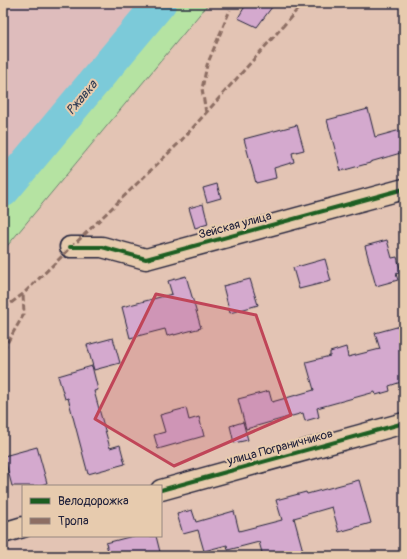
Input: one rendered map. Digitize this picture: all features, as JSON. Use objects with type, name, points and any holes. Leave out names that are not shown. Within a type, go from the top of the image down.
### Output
[{"type":"street","name":"Зейская улица","points":[[70,247],[102,247],[146,259],[404,189]]},
{"type":"street","name":"улица Пограничников","points":[[162,490],[404,423]]},
{"type":"street","points":[[3,533],[22,527]]},
{"type":"highlighted area","points":[[156,294],[256,315],[291,415],[174,466],[95,419]]},
{"type":"shaded area","points":[[3,3],[200,3],[3,236]]},
{"type":"green space","points":[[167,3],[209,3],[3,251],[3,191],[112,60]]},
{"type":"building","points":[[247,3],[275,3],[257,27],[238,18]]},
{"type":"building","points":[[368,109],[375,137],[404,129],[404,152],[341,171],[327,120]]},
{"type":"building","points":[[297,125],[304,150],[292,153],[294,162],[274,168],[276,178],[256,183],[244,139]]},
{"type":"building","points":[[217,184],[221,198],[207,202],[203,188]]},
{"type":"building","points":[[203,204],[208,224],[195,228],[189,208]]},
{"type":"building","points":[[387,240],[392,258],[397,257],[401,272],[396,274],[398,280],[376,286],[365,246]]},
{"type":"building","points":[[325,259],[331,281],[299,289],[293,268]]},
{"type":"building","points":[[186,276],[201,328],[167,336],[165,329],[130,338],[122,307],[172,294],[168,281]]},
{"type":"building","points":[[250,279],[258,305],[230,313],[223,286]]},
{"type":"building","points":[[404,325],[404,381],[389,386],[390,391],[376,395],[375,392],[317,408],[319,417],[305,421],[303,413],[246,429],[238,399],[269,391],[272,402],[314,390],[306,362],[330,356],[330,352],[346,347],[348,357],[380,349],[375,333]]},
{"type":"building","points":[[113,338],[120,363],[94,370],[87,345]]},
{"type":"building","points":[[92,366],[98,390],[94,391],[110,448],[120,445],[125,464],[88,474],[68,398],[65,399],[58,376]]},
{"type":"building","points":[[186,408],[189,420],[199,417],[204,436],[158,449],[154,435],[165,432],[160,415]]},
{"type":"building","points":[[243,422],[248,440],[234,443],[230,426]]},
{"type":"building","points":[[37,447],[47,483],[41,485],[12,486],[4,456]]},
{"type":"building","points":[[359,480],[371,523],[339,532],[332,507],[294,518],[303,551],[286,556],[263,556],[259,542],[228,550],[227,545],[204,551],[198,530],[183,534],[177,514],[192,510],[196,522],[234,511],[239,531],[282,520],[276,500],[306,492],[307,494]]},
{"type":"building","points":[[129,537],[156,537],[161,556],[109,556],[106,543]]},
{"type":"waterway","name":"Ржавка","points":[[3,191],[160,3]]},
{"type":"marked path","points":[[3,307],[23,294],[180,142],[303,3]]},
{"type":"marked path","points":[[206,113],[202,89],[207,65],[230,10]]},
{"type":"marked path","points":[[3,350],[24,314],[23,294]]},
{"type":"cycle path","points":[[70,247],[102,247],[146,259],[404,189]]},
{"type":"cycle path","points":[[162,490],[404,423]]}]
